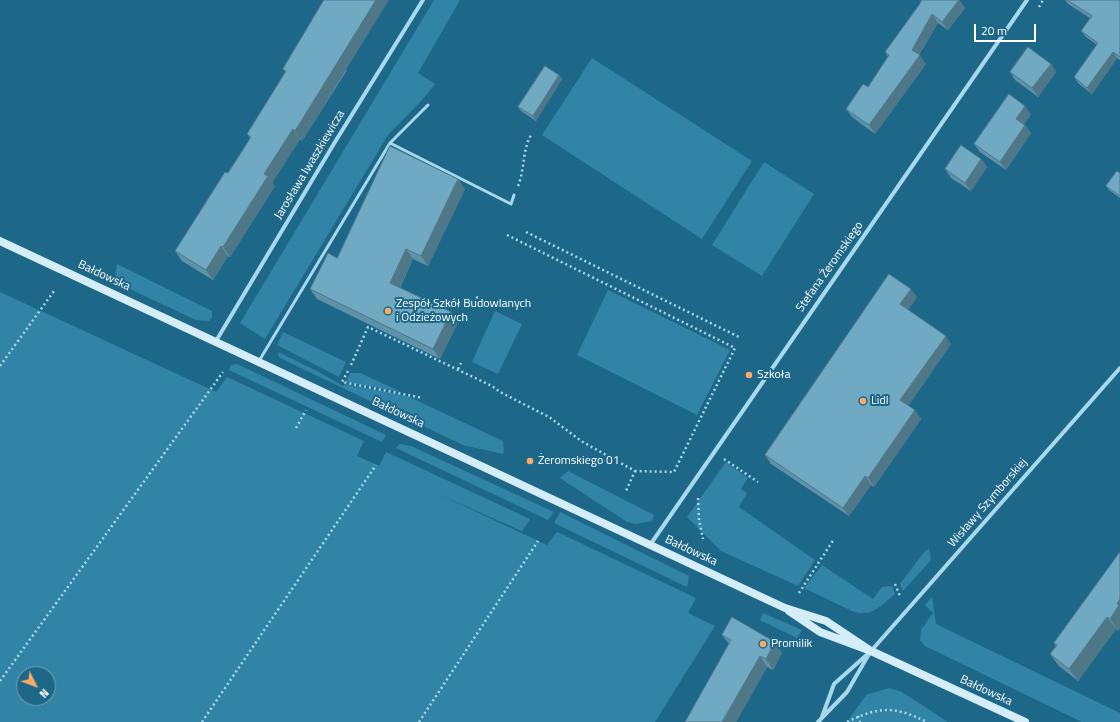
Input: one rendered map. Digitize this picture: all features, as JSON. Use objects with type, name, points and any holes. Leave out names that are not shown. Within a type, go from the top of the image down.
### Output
[{"type":"street","name":"Jarosława Iwaszkiewicza","points":[[216,341],[335,142],[423,0]]},
{"type":"street","name":"Stefana Żeromskiego","points":[[650,545],[1027,0]]},
{"type":"street","name":"Bałdowska","points":[[0,241],[785,608],[826,621],[871,651]]},
{"type":"street","name":"Wisławy Szymborskiej","points":[[871,651],[1120,368]]},
{"type":"street","name":"Bałdowska","points":[[785,608],[820,632],[871,651],[1025,722]]},
{"type":"street","points":[[822,717],[834,684],[871,651]]},
{"type":"street","points":[[818,722],[847,692],[871,651]]},
{"type":"lane","points":[[259,361],[390,143],[428,105]]},
{"type":"lane","points":[[390,143],[511,204],[514,195]]},
{"type":"path","points":[[522,174],[525,145],[531,135]]},
{"type":"path","points":[[526,232],[741,338]]},
{"type":"path","points":[[351,365],[368,328],[458,369],[549,417],[581,442],[636,471],[674,472],[735,348],[507,235]]},
{"type":"path","points":[[0,366],[54,291]]},
{"type":"path","points":[[476,297],[489,303]]},
{"type":"path","points":[[458,369],[461,363]]},
{"type":"path","points":[[348,371],[342,382],[423,398]]},
{"type":"path","points":[[0,681],[223,372]]},
{"type":"path","points":[[296,428],[306,410]]},
{"type":"path","points":[[202,722],[376,465]]},
{"type":"path","points":[[737,467],[758,482]]},
{"type":"path","points":[[625,493],[636,471]]},
{"type":"path","points":[[698,497],[703,539]]},
{"type":"path","points":[[799,593],[834,539]]},
{"type":"path","points":[[419,722],[538,541]]},
{"type":"path","points":[[895,584],[900,596]]},
{"type":"path","points":[[847,722],[858,716],[878,710],[891,710],[909,713],[927,722]]},
{"type":"path","points":[[858,716],[860,722]]},
{"type":"shaded area","points":[[434,0],[460,0],[418,73],[435,84],[423,99],[388,135],[265,339],[240,323]]},
{"type":"shaded area","points":[[592,58],[752,161],[702,239],[542,135]]},
{"type":"shaded area","points":[[764,162],[814,194],[762,276],[712,245]]},
{"type":"shaded area","points":[[117,264],[212,311],[212,317],[209,321],[196,320],[119,284],[115,278]]},
{"type":"shaded area","points":[[608,290],[730,350],[697,415],[577,355]]},
{"type":"shaded area","points":[[0,292],[216,392],[227,377],[364,441],[357,456],[379,466],[386,452],[530,519],[522,531],[438,494],[547,545],[557,532],[696,598],[688,613],[715,626],[655,722],[0,722]]},
{"type":"shaded area","points":[[495,311],[522,324],[498,374],[472,362]]},
{"type":"shaded area","points":[[283,332],[346,362],[339,377],[277,345]]},
{"type":"shaded area","points":[[278,352],[317,371],[343,386],[345,384],[407,396],[503,441],[504,452],[503,454],[463,445],[288,362],[279,357]]},
{"type":"shaded area","points":[[237,364],[386,435],[382,442],[229,370],[231,365]]},
{"type":"shaded area","points":[[350,373],[360,373],[401,392],[346,382]]},
{"type":"shaded area","points":[[400,444],[411,446],[554,512],[548,520],[396,448]]},
{"type":"shaded area","points":[[726,462],[748,478],[741,489],[747,493],[739,507],[815,560],[798,586],[721,551],[687,517]]},
{"type":"shaded area","points":[[568,471],[654,515],[652,521],[636,524],[627,522],[560,478]]},
{"type":"shaded area","points":[[560,512],[689,576],[687,587],[554,523]]},
{"type":"shaded area","points":[[929,549],[931,560],[903,591],[900,584],[925,551]]},
{"type":"shaded area","points":[[822,565],[873,599],[882,587],[892,586],[895,594],[875,610],[870,612],[859,613],[852,611],[804,588]]},
{"type":"shaded area","points":[[932,597],[936,624],[1120,713],[1120,722],[1082,722],[925,646],[920,640],[921,630],[933,613],[925,605]]},
{"type":"shaded area","points":[[763,613],[802,630],[797,638],[760,620]]},
{"type":"shaded area","points":[[889,688],[902,692],[948,722],[847,722],[866,695]]},
{"type":"building","points":[[324,0],[376,0],[295,131],[293,129],[264,174],[268,176],[223,247],[221,246],[206,270],[175,251],[225,172],[228,173],[251,137],[247,134],[286,71],[283,69]]},
{"type":"building","points":[[922,0],[959,0],[942,22],[932,14],[912,50],[920,55],[869,125],[846,109],[863,84],[868,87],[889,55],[885,52]]},
{"type":"building","points":[[1067,0],[1120,0],[1120,57],[1113,52],[1087,88],[1074,77],[1098,43],[1081,31],[1092,16]]},
{"type":"building","points":[[1028,47],[1051,64],[1032,88],[1010,72]]},
{"type":"building","points":[[545,66],[559,75],[533,116],[518,107]]},
{"type":"building","points":[[1009,94],[1025,106],[1016,119],[1025,125],[1000,162],[974,144]]},
{"type":"building","points":[[961,145],[981,159],[965,183],[945,169]]},
{"type":"building","points":[[390,146],[458,179],[421,256],[406,249],[390,283],[451,312],[433,349],[310,289],[328,253],[337,258]]},
{"type":"building","points":[[1117,171],[1120,173],[1120,196],[1106,186]]},
{"type":"building","name":"Lidl","points":[[889,274],[911,289],[900,304],[946,336],[900,400],[915,410],[868,478],[865,476],[843,508],[765,455]]},
{"type":"building","points":[[1120,552],[1120,599],[1117,604],[1119,605],[1110,619],[1107,617],[1069,669],[1050,654],[1057,645],[1054,643]]},
{"type":"building","points":[[732,617],[775,642],[766,659],[760,656],[722,722],[685,722],[731,640],[722,635]]},
{"type":"place","name":"Zespół Szkół Budowlanych i Odzieżowych","points":[[388,311]]},
{"type":"place","name":"Szkoła","points":[[749,375]]},
{"type":"place","name":"Lidl","points":[[863,401]]},
{"type":"place","name":"Żeromskiego 01","points":[[530,461]]},
{"type":"place","name":"Promilik","points":[[763,644]]}]
